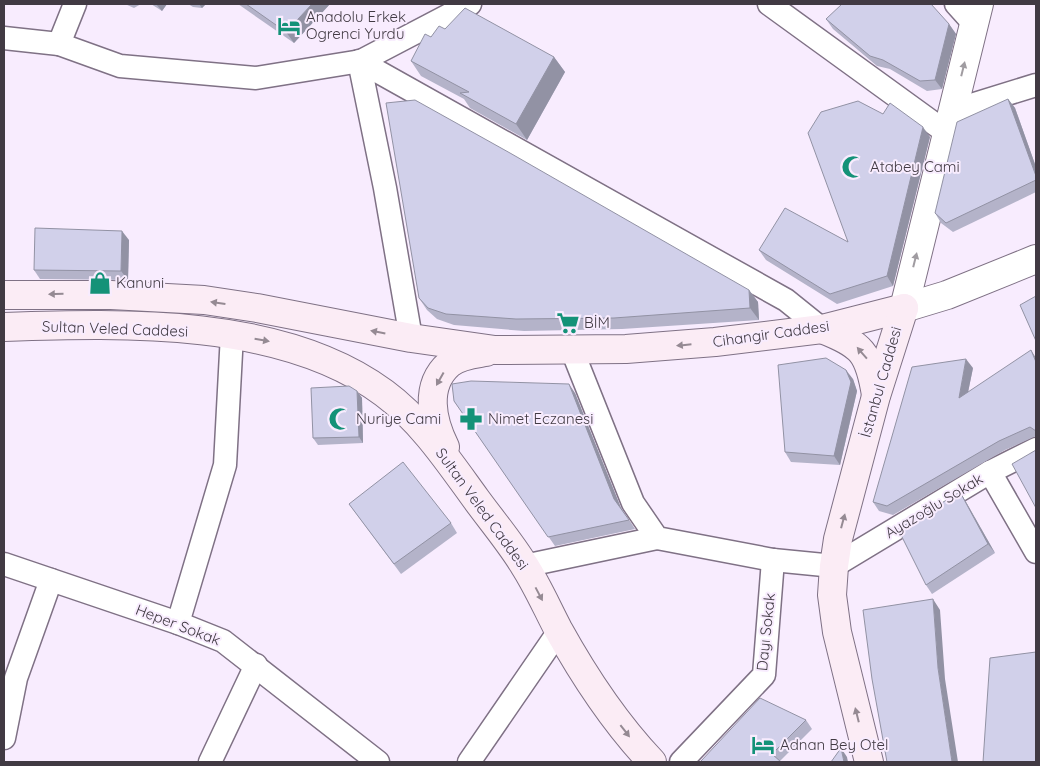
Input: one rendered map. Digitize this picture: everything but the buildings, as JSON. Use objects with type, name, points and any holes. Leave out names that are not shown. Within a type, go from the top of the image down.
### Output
[{"type":"main road","points":[[4,295],[111,295],[204,300],[257,308],[412,338],[495,350]]},
{"type":"main road","name":"Cihangir Caddesi","points":[[495,350],[670,347],[822,328],[904,308]]},
{"type":"main road","name":"İstanbul Caddesi","points":[[868,762],[837,632],[832,595],[834,566],[838,539],[876,396],[904,308]]},
{"type":"main road","name":"Sultan Veled Caddesi","points":[[4,327],[84,325],[232,334],[304,350],[356,374],[386,394],[410,414],[456,472],[524,566],[559,631],[622,727],[652,762]]},
{"type":"main road","points":[[822,328],[855,345],[867,358],[876,396]]},
{"type":"main road","points":[[456,472],[439,435],[433,413],[433,393],[439,378],[450,363],[465,356],[495,350]]},
{"type":"street","points":[[59,44],[75,4]]},
{"type":"street","points":[[4,38],[59,44],[120,66],[256,78],[359,61],[470,4]]},
{"type":"street","points":[[769,4],[950,122],[1036,85]]},
{"type":"street","points":[[956,4],[976,14]]},
{"type":"street","name":"İstanbul Caddesi","points":[[904,308],[976,14]]},
{"type":"street","points":[[359,61],[786,300],[822,328]]},
{"type":"street","points":[[359,61],[385,188],[412,338]]},
{"type":"street","name":"Cihangir Caddesi","points":[[904,308],[947,295],[1036,259]]},
{"type":"street","points":[[178,623],[225,465],[232,334]]},
{"type":"street","points":[[572,350],[633,503],[657,538]]},
{"type":"street","name":"Ayazoğlu Sokak","points":[[834,566],[990,472],[1036,449]]},
{"type":"street","points":[[990,472],[1036,552]]},
{"type":"street","points":[[524,566],[657,538],[773,560],[834,566]]},
{"type":"street","name":"Dayı Sokak","points":[[681,762],[764,675],[773,560]]},
{"type":"street","name":"Heper Sokak","points":[[4,564],[178,623],[222,641],[256,665],[378,762]]},
{"type":"street","points":[[4,738],[16,678],[51,580]]},
{"type":"street","points":[[469,762],[559,631]]},
{"type":"street","points":[[210,762],[256,665]]},
{"type":"place","name":"Anadolu Erkek Ogrenci Yurdu","points":[[289,26]]},
{"type":"place","name":"Atabey Cami","points":[[853,167]]},
{"type":"place","name":"Kanuni","points":[[100,283]]},
{"type":"place","name":"BİM","points":[[568,323]]},
{"type":"place","name":"Nuriye Cami","points":[[340,419]]},
{"type":"place","name":"Nimet Eczanesi","points":[[471,419]]},
{"type":"place","name":"Adnan Bey Otel","points":[[763,745]]}]
